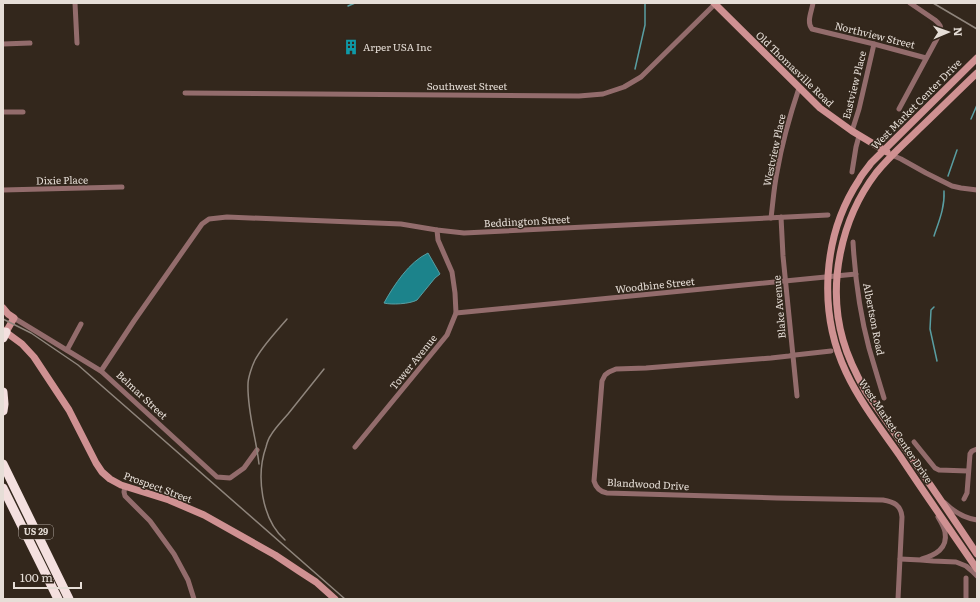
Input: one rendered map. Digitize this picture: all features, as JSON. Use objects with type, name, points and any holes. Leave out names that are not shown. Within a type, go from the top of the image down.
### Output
[{"type":"highway","points":[[3,393],[3,411]]},
{"type":"highway","name":"US 29","points":[[3,464],[69,599]]},
{"type":"highway","name":"US 29","points":[[3,488],[58,599]]},
{"type":"main road","name":"Old Thomasville Road","points":[[714,4],[820,108],[859,136],[892,155]]},
{"type":"main road","name":"West Market Center Drive","points":[[977,58],[871,163],[862,175],[848,200],[835,233],[827,277],[828,310],[831,327],[838,352],[857,394],[977,569]]},
{"type":"main road","name":"West Market Center Drive","points":[[977,73],[892,155],[864,191],[854,210],[845,233],[836,276],[837,308],[842,338],[858,378],[866,392],[977,554]]},
{"type":"main road","points":[[3,308],[14,318],[4,333]]},
{"type":"main road","name":"Prospect Street","points":[[4,333],[26,347],[31,353],[69,410],[93,458],[100,469],[111,480],[175,502],[210,518],[300,571],[316,582],[335,599]]},
{"type":"street","points":[[75,3],[77,43]]},
{"type":"street","name":"Northview Street","points":[[813,3],[809,22],[812,28],[926,58]]},
{"type":"street","points":[[899,109],[941,29],[939,23],[910,3]]},
{"type":"street","name":"Southwest Street","points":[[185,93],[575,96],[601,94],[623,87],[641,77],[714,4]]},
{"type":"street","points":[[3,44],[30,43]]},
{"type":"street","name":"Eastview Place","points":[[852,131],[859,109],[874,44]]},
{"type":"street","name":"Westview Place","points":[[771,218],[776,173],[795,100],[800,88]]},
{"type":"street","points":[[3,112],[23,112]]},
{"type":"street","points":[[852,172],[859,136]]},
{"type":"street","name":"Old Thomasville Road","points":[[892,155],[952,186],[977,190]]},
{"type":"street","name":"Dixie Place","points":[[3,190],[122,187]]},
{"type":"street","name":"Beddington Street","points":[[101,371],[202,224],[209,219],[227,217],[401,224],[464,233],[828,215]]},
{"type":"street","name":"Blake Avenue","points":[[781,217],[796,396]]},
{"type":"street","name":"Tower Avenue","points":[[355,447],[447,335],[456,313],[452,272],[438,240],[437,230]]},
{"type":"street","name":"Albertson Road","points":[[853,242],[862,314],[869,347],[884,398]]},
{"type":"street","name":"Woodbine Street","points":[[456,313],[856,274]]},
{"type":"street","name":"Belmar Street","points":[[14,318],[101,371],[217,477],[230,478],[244,468],[257,450]]},
{"type":"street","points":[[67,350],[81,324]]},
{"type":"street","name":"Blandwood Drive","points":[[831,351],[777,358],[616,369],[609,372],[602,380],[594,478],[595,485],[599,490],[607,493],[892,501],[902,511],[898,599]]},
{"type":"street","points":[[914,442],[935,468],[939,470],[968,471]]},
{"type":"street","points":[[964,499],[967,493],[969,458],[974,450]]},
{"type":"street","points":[[125,486],[125,496],[150,521],[174,554],[188,580],[194,599]]},
{"type":"street","points":[[937,494],[952,510],[962,516],[977,520]]},
{"type":"street","points":[[921,560],[938,552],[945,543],[946,539],[945,531],[929,500]]},
{"type":"street","points":[[900,559],[956,562],[966,566],[977,576]]},
{"type":"street","points":[[966,578],[966,599]]},
{"type":"water","points":[[428,253],[440,274],[417,300],[400,304],[384,303],[392,289],[408,268]]},
{"type":"waterway","points":[[348,6],[355,3]]},
{"type":"waterway","points":[[635,69],[645,25],[645,3]]},
{"type":"waterway","points":[[971,119],[977,105]]},
{"type":"waterway","points":[[948,176],[957,150]]},
{"type":"waterway","points":[[934,236],[943,208],[944,191]]},
{"type":"waterway","points":[[934,307],[931,310],[930,329],[937,361]]},
{"type":"railway","points":[[933,3],[977,29]]},
{"type":"railway","points":[[3,319],[31,333],[78,365],[345,599]]},
{"type":"railway","points":[[259,464],[250,414],[248,384],[253,365],[258,354],[287,319]]},
{"type":"railway","points":[[285,540],[270,521],[266,509],[261,483],[263,458],[269,438],[273,432],[324,369]]},
{"type":"place","name":"Arper USA Inc","points":[[351,47]]}]
